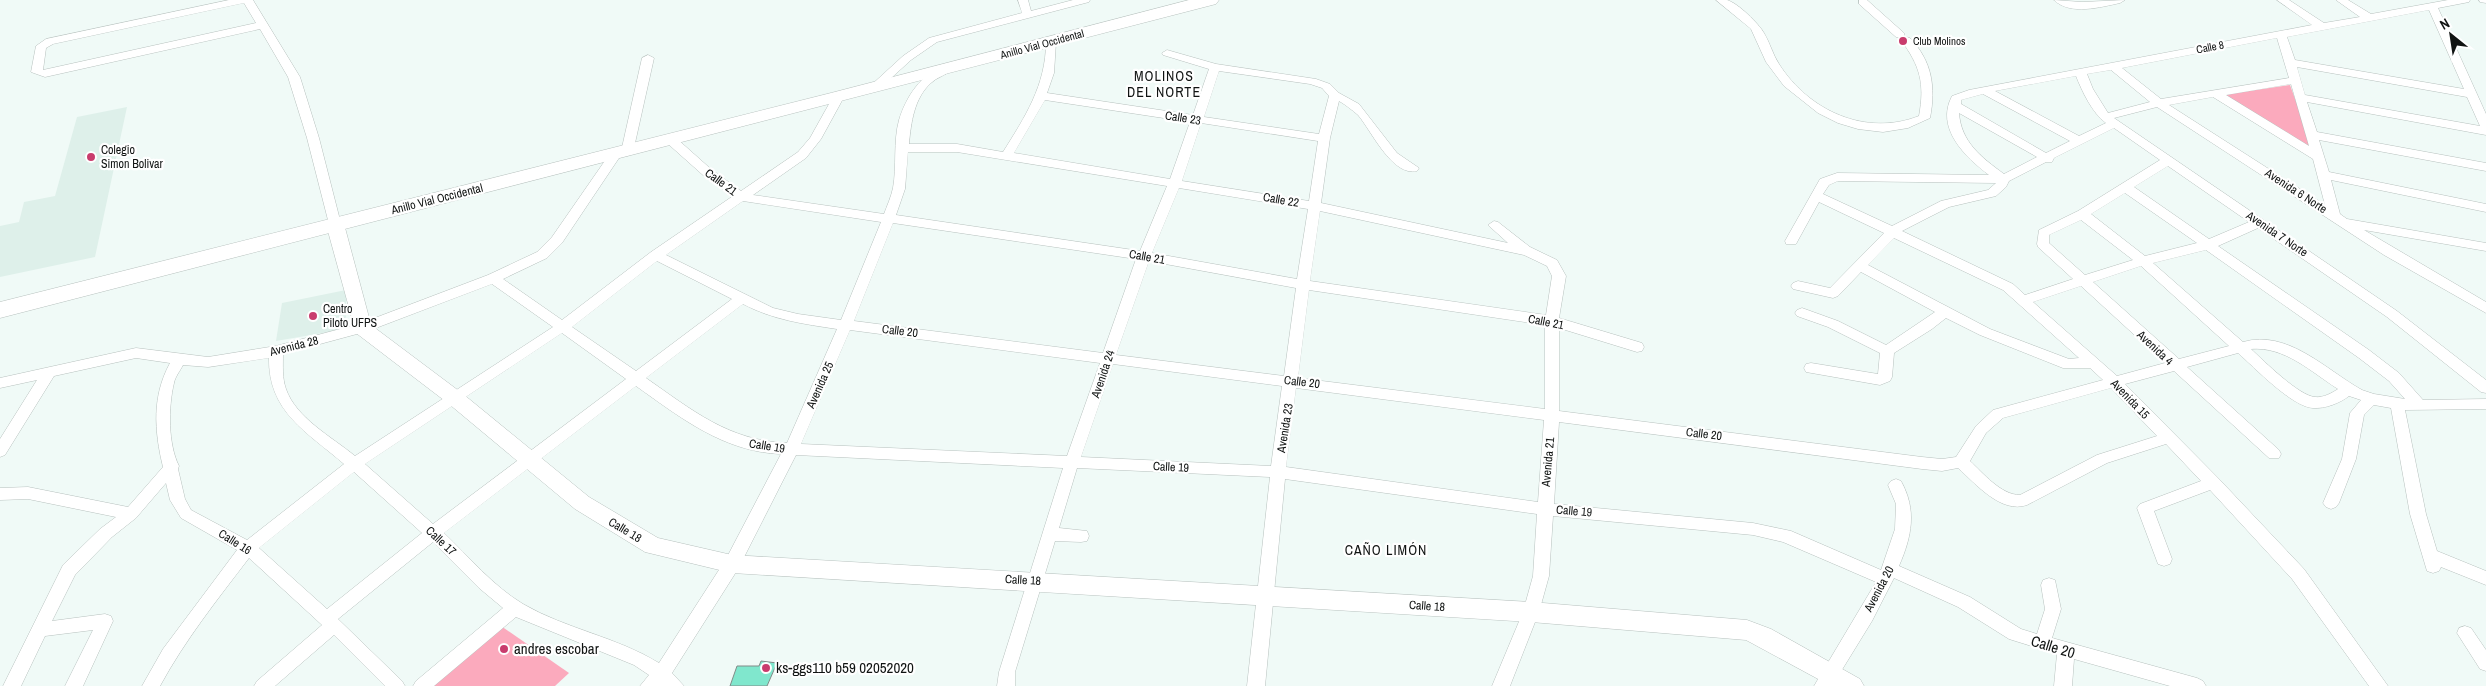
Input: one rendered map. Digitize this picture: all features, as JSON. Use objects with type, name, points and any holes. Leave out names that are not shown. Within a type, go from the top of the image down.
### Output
[{"type":"highway","name":"Anillo Vial Occidental","points":[[0,310],[672,140],[1210,0]]},
{"type":"street","points":[[262,25],[45,74],[37,72],[41,46],[50,41],[246,0],[262,25],[294,77],[313,138],[322,179],[363,328]]},
{"type":"street","points":[[1023,0],[1028,14]]},
{"type":"street","name":"Anillo Vial Occidental","points":[[874,88],[906,58],[933,40],[1085,0]]},
{"type":"street","points":[[1721,0],[1752,24],[1774,66],[1795,91],[1844,122],[1862,127],[1896,129],[1924,118],[1928,104],[1923,61],[1903,37],[1863,2],[1877,0]]},
{"type":"street","points":[[2059,0],[2072,6],[2086,7],[2120,0]]},
{"type":"street","points":[[2282,0],[2322,27]]},
{"type":"street","points":[[2341,0],[2368,17]]},
{"type":"street","points":[[2394,0],[2410,10]]},
{"type":"street","name":"Calle 8","points":[[1955,101],[1986,90],[2458,1]]},
{"type":"street","points":[[2432,6],[2486,129]]},
{"type":"street","points":[[2281,34],[2296,80],[2298,97],[2338,219],[2486,247]]},
{"type":"street","points":[[1006,156],[1042,96],[1050,70],[1051,42]]},
{"type":"street","points":[[1167,54],[1215,67],[1312,81],[1326,86],[1335,95],[1357,107],[1366,115],[1391,154],[1413,168]]},
{"type":"street","points":[[621,153],[648,58]]},
{"type":"street","points":[[2291,63],[2471,94]]},
{"type":"street","name":"Avenida 6 Norte","points":[[2113,66],[2159,103],[2338,219],[2430,277],[2482,304]]},
{"type":"street","name":"Avenida 24","points":[[1006,686],[1007,672],[1072,462],[1144,256],[1175,182],[1215,67]]},
{"type":"street","name":"Avenida 25","points":[[649,686],[662,673],[732,564],[791,450],[846,324],[889,218],[899,189],[905,120],[916,95],[927,80],[945,70]]},
{"type":"street","name":"Avenida 7 Norte","points":[[2080,72],[2087,89],[2109,121],[2260,222],[2428,339],[2486,388]]},
{"type":"street","points":[[1791,240],[1824,182],[1837,177],[2004,179],[2048,159],[2109,121],[2159,103],[2296,80]]},
{"type":"street","points":[[1986,90],[2079,141]]},
{"type":"street","points":[[2214,93],[2319,157]]},
{"type":"street","name":"Avenida 23","points":[[1256,686],[1278,472],[1324,138],[1335,95]]},
{"type":"street","name":"Calle 23","points":[[1042,96],[1324,138]]},
{"type":"street","points":[[151,686],[169,654],[196,615],[248,548],[354,464],[456,399],[562,327],[656,255],[802,155],[815,139],[838,97]]},
{"type":"street","points":[[2298,97],[2486,129]]},
{"type":"street","points":[[2004,179],[1968,153],[1960,140],[1952,116],[1955,101],[2048,159]]},
{"type":"street","points":[[2312,135],[2486,167]]},
{"type":"street","name":"Calle 21","points":[[672,140],[708,173],[742,197],[1144,256],[1303,285],[1552,321],[1637,347]]},
{"type":"street","name":"Calle 22","points":[[902,148],[957,148],[1314,206],[1528,252],[1552,263]]},
{"type":"street","name":"Avenida 28","points":[[0,383],[136,353],[155,354],[179,360],[208,362],[276,351],[363,328],[493,278],[542,255],[557,240],[621,153]]},
{"type":"street","points":[[2168,160],[2082,214],[2143,261],[2288,390],[2313,403],[2336,398],[2349,388]]},
{"type":"street","points":[[2324,175],[2486,208]]},
{"type":"street","points":[[1798,286],[1834,293],[1893,231],[1945,204],[1992,193],[2002,184],[2004,179]]},
{"type":"street","points":[[2124,186],[2382,367],[2418,404]]},
{"type":"street","name":"Avenida 15","points":[[1815,195],[1996,279],[2023,300],[2113,381],[2214,483],[2298,574],[2379,686]]},
{"type":"street","name":"Avenida 4","points":[[2082,214],[2051,227],[2044,233],[2042,238],[2047,250],[2274,454]]},
{"type":"street","points":[[2023,300],[2084,282],[2143,261],[2208,245],[2260,222]]},
{"type":"street","points":[[1494,225],[1528,252]]},
{"type":"street","name":"Calle 20","points":[[656,255],[769,312],[798,319],[1552,414],[1922,463],[1942,465],[1961,462]]},
{"type":"street","name":"Avenida 21","points":[[1502,686],[1531,612],[1541,576],[1544,509],[1552,414],[1552,321],[1559,276],[1552,263]]},
{"type":"street","points":[[1859,266],[1985,332],[2068,364],[2093,363]]},
{"type":"street","name":"Calle 19","points":[[493,278],[638,378],[669,403],[708,427],[737,441],[765,448],[1278,472],[1544,509],[1752,529],[1784,536],[1889,575]]},
{"type":"street","points":[[262,686],[331,621],[433,533],[530,462],[741,299]]},
{"type":"street","points":[[1887,351],[1927,326],[1944,312]]},
{"type":"street","points":[[1802,313],[1833,324],[1887,351]]},
{"type":"street","name":"Calle 18","points":[[363,328],[456,399],[582,503],[653,546],[732,564],[1531,612],[1747,630],[1763,636],[1827,680],[1852,686]]},
{"type":"street","points":[[2168,438],[2102,459],[2015,503],[2004,498],[1961,462],[1968,453],[1980,428],[1988,419],[1998,414],[2063,397],[2113,381],[2265,343],[2280,347],[2297,355],[2349,388],[2371,399],[2418,404],[2486,404]]},
{"type":"street","name":"Calle 17","points":[[276,351],[276,384],[284,400],[304,422],[433,533],[515,608],[569,633],[617,648],[640,658],[662,673],[676,686]]},
{"type":"street","points":[[1811,368],[1880,380],[1885,376],[1887,351]]},
{"type":"street","name":"Calle 16","points":[[179,360],[167,382],[163,421],[166,445],[178,500],[186,514],[248,548],[331,621],[389,684]]},
{"type":"street","points":[[0,451],[50,372]]},
{"type":"street","points":[[2331,504],[2349,459],[2357,413],[2371,399]]},
{"type":"street","points":[[2397,403],[2418,514],[2431,561],[2486,578]]},
{"type":"street","points":[[12,686],[69,570],[106,532],[131,514],[172,466]]},
{"type":"street","points":[[2164,559],[2145,508],[2182,492],[2214,483]]},
{"type":"street","name":"Avenida 20","points":[[1827,680],[1889,575],[1904,524],[1906,509],[1900,490],[1896,485]]},
{"type":"street","points":[[0,494],[28,493],[86,503],[131,514]]},
{"type":"street","points":[[1051,534],[1081,536]]},
{"type":"street","name":"Calle 20","points":[[1889,575],[1964,602],[2015,634],[2042,644],[2198,686]]},
{"type":"street","points":[[2042,644],[2053,609],[2049,585]]},
{"type":"street","points":[[422,686],[515,608]]},
{"type":"street","points":[[40,630],[105,621],[74,686]]},
{"type":"street","points":[[2465,633],[2486,664]]},
{"type":"street","points":[[2063,686],[2066,651]]},
{"type":"shaded area","points":[[2290,85],[2314,151],[2222,95]]},
{"type":"shaded area","name":"Colegio Simon Bolivar","points":[[127,107],[95,257],[0,277],[0,226],[19,222],[24,202],[55,196],[77,117]]},
{"type":"shaded area","name":"Centro Piloto UFPS","points":[[346,290],[346,329],[276,341],[282,303]]},
{"type":"shaded area","name":"andres escobar","points":[[501,626],[569,673],[555,686],[431,686]]},
{"type":"building","points":[[761,661],[777,663],[767,686],[730,686],[737,666],[759,666]]},
{"type":"place","name":"Club Molinos","points":[[1903,41]]},
{"type":"place","name":"Colegio Simon Bolivar","points":[[91,157]]},
{"type":"place","name":"Centro Piloto UFPS","points":[[313,316]]},
{"type":"place","name":"andres escobar","points":[[504,649]]},
{"type":"place","name":"ks-ggs110 b59 02052020","points":[[766,668]]},
{"type":"district","name":"MOLINOS DEL NORTE","points":[[1164,84]]},
{"type":"district","name":"CAÑO LIMÓN","points":[[1386,550]]}]
